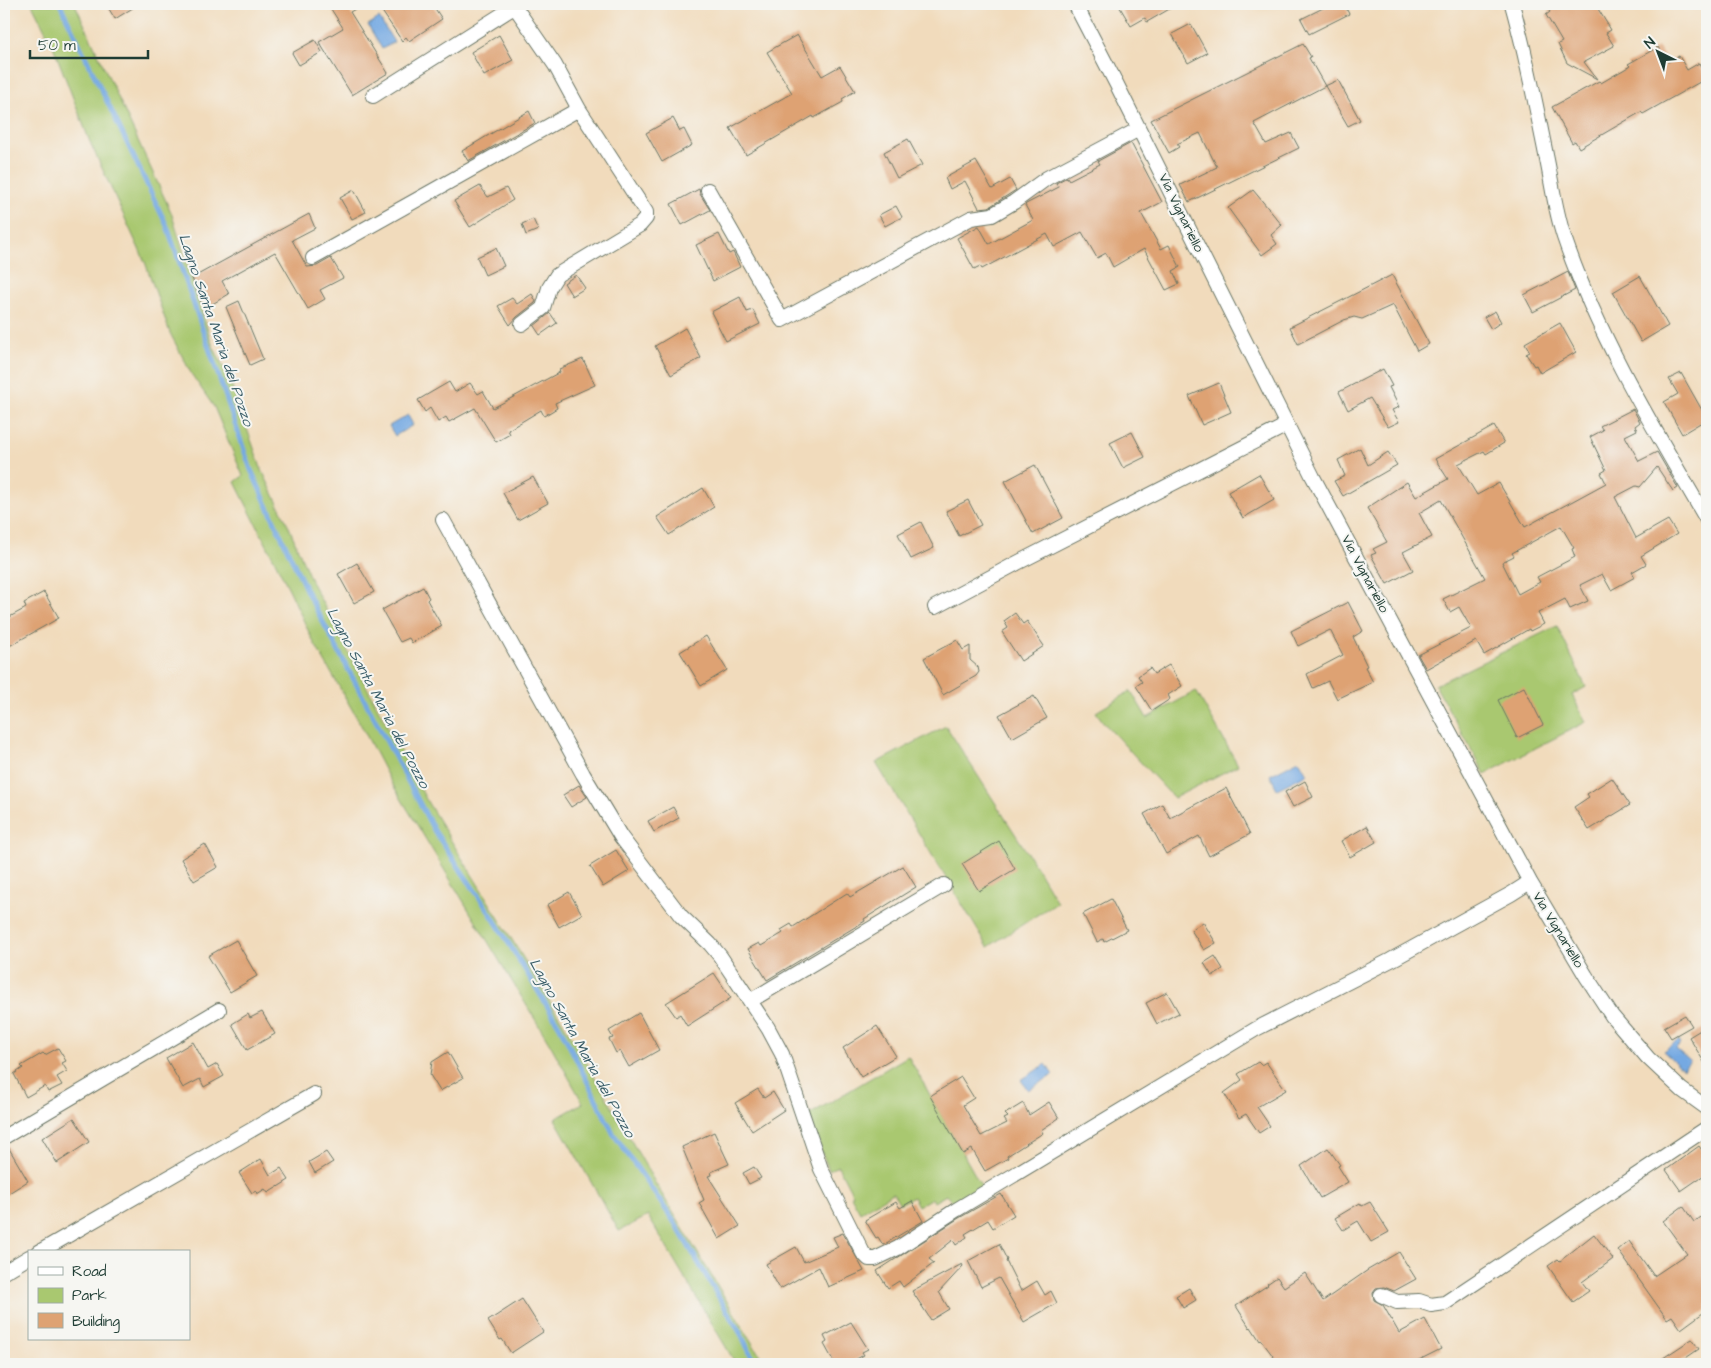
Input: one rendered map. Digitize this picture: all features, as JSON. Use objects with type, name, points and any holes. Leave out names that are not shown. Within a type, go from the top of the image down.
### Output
[{"type":"street","name":"Via Vignariello","points":[[1075,4],[1313,478],[1530,882],[1612,1016],[1648,1058],[1682,1090],[1707,1108]]},
{"type":"street","points":[[1512,4],[1525,51],[1554,198],[1576,269],[1629,385],[1707,520]]},
{"type":"street","points":[[373,96],[513,5],[555,65],[579,109],[646,212],[646,218],[640,225],[557,275],[549,288],[543,308],[522,324]]},
{"type":"street","points":[[314,258],[579,109]]},
{"type":"street","points":[[708,190],[782,320],[971,218],[992,215],[1047,178],[1139,129]]},
{"type":"street","points":[[935,607],[1287,425]]},
{"type":"street","points":[[443,520],[578,766],[622,837],[681,916],[720,956],[768,1028],[782,1054],[821,1169],[862,1253],[869,1259],[875,1259],[898,1248],[956,1210],[1262,1026],[1391,960],[1530,882]]},
{"type":"street","points":[[750,1001],[944,884]]},
{"type":"street","points":[[4,1137],[219,1010]]},
{"type":"street","points":[[42,1250],[314,1094]]},
{"type":"street","points":[[1382,1294],[1397,1302],[1418,1301],[1431,1305],[1445,1303],[1707,1128]]},
{"type":"street","points":[[4,1272],[28,1259]]},
{"type":"green space","points":[[32,4],[75,4],[171,212],[212,344],[229,378],[261,468],[289,527],[312,583],[428,803],[576,1044],[657,1186],[765,1364],[736,1364],[648,1216],[619,1231],[555,1119],[583,1103],[550,1044],[388,777],[312,639],[235,482],[243,476],[214,407],[192,375],[170,333],[145,262],[90,142],[53,46]]},
{"type":"green space","points":[[1557,626],[1586,687],[1572,695],[1586,722],[1485,774],[1435,685]]},
{"type":"green space","points":[[1131,691],[1147,718],[1196,691],[1238,765],[1174,798],[1096,712]]},
{"type":"green space","points":[[946,726],[1057,902],[988,947],[876,763]]},
{"type":"green space","points":[[908,1056],[983,1189],[955,1205],[946,1195],[934,1202],[932,1198],[918,1206],[913,1197],[900,1204],[893,1193],[860,1212],[838,1166],[829,1170],[807,1116]]},
{"type":"water","points":[[379,18],[394,42],[382,49],[368,25]]},
{"type":"water","points":[[408,415],[413,425],[395,436],[389,426]]},
{"type":"water","points":[[1299,760],[1307,774],[1277,789],[1270,775]]},
{"type":"water","points":[[1679,1040],[1681,1044],[1676,1049],[1690,1061],[1683,1069],[1663,1051]]},
{"type":"water","points":[[1046,1064],[1053,1075],[1028,1090],[1021,1080]]},
{"type":"building","points":[[106,4],[139,4],[115,19]]},
{"type":"building","points":[[340,4],[364,4],[350,12],[388,73],[352,95],[319,42],[343,28],[331,9]]},
{"type":"building","points":[[377,4],[432,4],[442,19],[409,41],[406,37],[402,41]]},
{"type":"building","points":[[1118,4],[1178,4],[1147,22],[1145,18],[1131,26]]},
{"type":"building","points":[[1331,4],[1344,4],[1349,14],[1309,34],[1301,19]]},
{"type":"building","points":[[1545,4],[1595,4],[1611,30],[1606,33],[1614,46],[1584,62],[1597,79],[1567,63],[1558,44],[1562,42],[1546,15],[1550,12]]},
{"type":"building","points":[[1191,24],[1207,53],[1188,63],[1172,34]]},
{"type":"building","points":[[499,35],[513,60],[484,76],[471,52]]},
{"type":"building","points":[[797,35],[822,76],[840,66],[855,91],[842,99],[843,102],[814,118],[813,116],[746,155],[730,128],[792,93],[767,52]]},
{"type":"building","points":[[315,40],[322,52],[299,65],[292,53]]},
{"type":"building","points":[[1303,44],[1325,86],[1254,123],[1266,144],[1291,133],[1299,148],[1189,202],[1180,185],[1217,167],[1200,133],[1177,144],[1179,147],[1169,153],[1151,120]]},
{"type":"building","points":[[1658,47],[1668,62],[1679,56],[1687,70],[1699,63],[1707,78],[1643,114],[1641,112],[1579,148],[1575,141],[1572,143],[1552,107],[1599,81],[1601,83],[1630,66],[1628,64]]},
{"type":"building","points":[[1338,80],[1360,120],[1348,126],[1325,86]]},
{"type":"building","points":[[529,111],[535,123],[468,161],[462,151]]},
{"type":"building","points":[[673,118],[680,131],[684,129],[692,145],[662,162],[646,133]]},
{"type":"building","points":[[908,139],[922,165],[897,178],[884,152]]},
{"type":"building","points":[[1131,143],[1162,202],[1141,213],[1161,249],[1169,245],[1180,267],[1173,271],[1179,284],[1166,290],[1144,249],[1113,267],[1106,253],[1097,258],[1082,232],[1054,247],[1047,234],[982,269],[980,266],[974,269],[957,238],[979,226],[989,244],[1033,220],[1026,204],[1059,187],[1056,183],[1067,177],[1069,180],[1100,164],[1098,161]]},
{"type":"building","points":[[976,161],[992,189],[1010,179],[1016,190],[989,207],[979,208],[965,181],[950,189],[945,178]]},
{"type":"building","points":[[480,186],[488,197],[506,188],[513,200],[470,227],[454,201]]},
{"type":"building","points":[[699,189],[710,210],[682,225],[671,204]]},
{"type":"building","points":[[354,190],[366,212],[352,219],[340,198]]},
{"type":"building","points":[[1253,190],[1282,225],[1271,235],[1277,244],[1262,255],[1228,208]]},
{"type":"building","points":[[896,206],[902,217],[885,226],[879,215]]},
{"type":"building","points":[[309,214],[315,228],[292,240],[307,267],[317,266],[331,258],[343,278],[320,290],[325,299],[308,309],[275,252],[222,281],[229,294],[204,309],[192,278]]},
{"type":"building","points":[[533,219],[538,230],[526,235],[522,224]]},
{"type":"building","points":[[719,234],[729,254],[733,252],[740,267],[713,281],[696,245]]},
{"type":"building","points":[[496,248],[504,266],[485,275],[477,257]]},
{"type":"building","points":[[1568,272],[1575,290],[1533,312],[1524,295]]},
{"type":"building","points":[[576,275],[585,288],[572,296],[564,283]]},
{"type":"building","points":[[1392,275],[1429,344],[1417,351],[1393,305],[1362,319],[1354,317],[1344,320],[1298,344],[1290,327]]},
{"type":"building","points":[[1640,276],[1668,326],[1641,342],[1613,292]]},
{"type":"building","points":[[532,294],[536,301],[535,303],[510,325],[498,306],[512,298],[517,304]]},
{"type":"building","points":[[740,297],[747,312],[753,310],[760,324],[726,341],[711,312]]},
{"type":"building","points":[[239,301],[263,359],[250,365],[226,307]]},
{"type":"building","points":[[1495,311],[1501,322],[1491,329],[1484,317]]},
{"type":"building","points":[[550,313],[557,323],[540,335],[534,326]]},
{"type":"building","points":[[1560,323],[1576,352],[1540,373],[1536,365],[1534,366],[1526,354],[1530,352],[1525,343]]},
{"type":"building","points":[[685,328],[701,358],[671,375],[655,346]]},
{"type":"building","points":[[583,359],[595,385],[555,403],[557,408],[544,416],[541,410],[508,430],[510,434],[496,442],[475,408],[449,422],[446,417],[438,422],[430,408],[425,412],[418,400],[449,382],[455,392],[470,383],[478,394],[483,391],[493,408],[560,372],[559,369]]},
{"type":"building","points":[[1383,369],[1392,386],[1389,387],[1399,407],[1392,410],[1399,422],[1388,427],[1370,398],[1348,410],[1339,392]]},
{"type":"building","points":[[1681,373],[1707,419],[1682,434],[1664,402],[1678,394],[1669,379]]},
{"type":"building","points":[[1219,383],[1231,412],[1202,425],[1189,396]]},
{"type":"building","points":[[1633,409],[1640,422],[1635,426],[1637,430],[1625,436],[1639,461],[1657,452],[1678,488],[1673,491],[1657,467],[1640,487],[1636,486],[1615,497],[1636,538],[1668,520],[1677,534],[1641,556],[1646,564],[1632,572],[1635,577],[1611,590],[1602,574],[1580,585],[1588,601],[1570,609],[1565,599],[1538,613],[1544,624],[1530,631],[1529,629],[1484,655],[1476,641],[1426,669],[1418,655],[1471,628],[1459,607],[1450,612],[1443,599],[1485,578],[1441,500],[1419,513],[1432,537],[1403,552],[1413,570],[1387,584],[1371,555],[1376,553],[1373,549],[1387,542],[1367,508],[1407,482],[1416,497],[1448,479],[1435,459],[1494,426],[1504,443],[1486,454],[1484,451],[1458,464],[1477,495],[1499,483],[1525,527],[1606,483],[1601,473],[1606,470],[1590,437],[1603,430],[1600,426]],"holes":[[[1561,526],[1574,548],[1572,549],[1575,557],[1537,577],[1540,582],[1518,594],[1502,562],[1514,556],[1512,553]]]},
{"type":"building","points":[[1132,432],[1145,457],[1123,468],[1110,443]]},
{"type":"building","points":[[1360,448],[1368,465],[1388,452],[1397,465],[1343,496],[1334,481],[1345,476],[1338,460]]},
{"type":"building","points":[[1035,465],[1063,518],[1033,534],[1005,481]]},
{"type":"building","points":[[1259,474],[1274,500],[1243,518],[1228,492]]},
{"type":"building","points":[[533,477],[548,503],[518,520],[503,493]]},
{"type":"building","points":[[703,488],[714,507],[669,535],[657,517]]},
{"type":"building","points":[[968,500],[981,525],[959,536],[946,511]]},
{"type":"building","points":[[921,522],[934,548],[911,559],[898,534]]},
{"type":"building","points":[[357,563],[374,592],[354,603],[338,574]]},
{"type":"building","points":[[423,587],[429,598],[427,600],[442,626],[412,643],[409,638],[400,642],[382,610]]},
{"type":"building","points":[[44,592],[59,618],[4,649],[4,620],[26,608],[24,603]]},
{"type":"building","points":[[1348,602],[1363,631],[1353,637],[1373,682],[1337,699],[1328,681],[1313,688],[1307,674],[1343,655],[1330,630],[1298,646],[1291,631]]},
{"type":"building","points":[[1015,613],[1023,624],[1027,621],[1044,646],[1021,661],[1002,632],[1008,628],[1004,621]]},
{"type":"building","points":[[706,636],[727,670],[701,686],[680,652]]},
{"type":"building","points":[[957,640],[963,650],[970,646],[970,660],[978,667],[979,672],[976,676],[943,695],[924,658]]},
{"type":"building","points":[[1169,665],[1182,686],[1168,695],[1170,699],[1152,711],[1136,686],[1142,682],[1138,676],[1150,668],[1154,674]]},
{"type":"building","points":[[1524,687],[1543,725],[1517,738],[1498,700]]},
{"type":"building","points":[[1034,696],[1047,718],[1012,738],[999,715]]},
{"type":"building","points":[[1612,778],[1630,805],[1589,830],[1574,807],[1589,797],[1587,794]]},
{"type":"building","points":[[1305,781],[1313,797],[1293,807],[1285,792]]},
{"type":"building","points":[[579,785],[587,797],[571,807],[563,795]]},
{"type":"building","points":[[1226,788],[1250,834],[1209,856],[1199,836],[1166,854],[1144,814],[1162,804],[1170,818]]},
{"type":"building","points":[[673,807],[679,818],[654,832],[648,821]]},
{"type":"building","points":[[1367,826],[1376,842],[1350,857],[1341,841]]},
{"type":"building","points":[[999,841],[1015,869],[979,891],[962,864]]},
{"type":"building","points":[[205,844],[218,867],[194,881],[181,859]]},
{"type":"building","points":[[616,850],[629,871],[603,887],[590,866]]},
{"type":"building","points":[[903,866],[916,887],[864,919],[865,921],[767,980],[748,949],[759,943],[761,946],[783,933],[781,930],[791,924],[793,927],[847,893],[850,897]]},
{"type":"building","points":[[569,892],[582,914],[559,927],[547,905]]},
{"type":"building","points":[[1111,899],[1127,930],[1104,942],[1103,939],[1097,942],[1083,914]]},
{"type":"building","points":[[1203,922],[1216,943],[1204,950],[1191,930]]},
{"type":"building","points":[[236,940],[257,976],[230,992],[208,956]]},
{"type":"building","points":[[1215,956],[1223,969],[1212,976],[1204,963]]},
{"type":"building","points":[[714,973],[731,998],[687,1026],[680,1014],[676,1017],[666,1003]]},
{"type":"building","points":[[1167,992],[1179,1013],[1157,1024],[1146,1003]]},
{"type":"building","points":[[262,1012],[275,1034],[247,1050],[232,1024],[248,1014],[250,1018]]},
{"type":"building","points":[[639,1013],[659,1050],[629,1067],[620,1051],[616,1053],[609,1039],[613,1038],[609,1031]]},
{"type":"building","points":[[1685,1015],[1692,1026],[1671,1038],[1664,1027]]},
{"type":"building","points":[[877,1026],[896,1056],[861,1077],[843,1048]]},
{"type":"building","points":[[1707,1026],[1707,1067],[1689,1037]]},
{"type":"building","points":[[193,1042],[208,1069],[217,1064],[224,1076],[204,1087],[200,1079],[183,1088],[166,1058]]},
{"type":"building","points":[[58,1048],[66,1061],[62,1063],[67,1071],[57,1077],[62,1085],[48,1092],[45,1086],[26,1097],[14,1074],[23,1068],[21,1066],[43,1053],[45,1055]]},
{"type":"building","points":[[448,1052],[463,1078],[440,1091],[430,1075],[432,1062]]},
{"type":"building","points":[[1258,1062],[1261,1065],[1266,1062],[1286,1090],[1257,1107],[1270,1126],[1259,1133],[1246,1114],[1239,1118],[1224,1093],[1242,1080],[1238,1074]]},
{"type":"building","points":[[961,1077],[974,1098],[963,1105],[981,1136],[1007,1123],[1004,1119],[1008,1117],[1005,1114],[1023,1103],[1029,1115],[1049,1102],[1059,1118],[1041,1130],[1043,1133],[1007,1156],[1008,1158],[985,1171],[972,1149],[963,1154],[930,1096]]},
{"type":"building","points":[[758,1089],[764,1098],[773,1092],[784,1110],[752,1131],[735,1103]]},
{"type":"building","points":[[74,1118],[89,1142],[57,1163],[42,1138]]},
{"type":"building","points":[[714,1132],[729,1164],[711,1172],[712,1175],[708,1176],[740,1226],[719,1239],[699,1203],[704,1200],[682,1147]]},
{"type":"building","points":[[7,1145],[28,1181],[4,1196],[4,1146]]},
{"type":"building","points":[[1699,1146],[1707,1157],[1707,1173],[1681,1191],[1666,1170]]},
{"type":"building","points":[[1328,1148],[1340,1165],[1338,1166],[1348,1182],[1320,1198],[1301,1166]]},
{"type":"building","points":[[326,1152],[333,1162],[315,1173],[309,1162]]},
{"type":"building","points":[[261,1159],[270,1175],[281,1168],[289,1180],[268,1193],[265,1189],[257,1194],[256,1191],[252,1193],[239,1173]]},
{"type":"building","points":[[754,1167],[761,1178],[749,1184],[743,1173]]},
{"type":"building","points":[[1001,1194],[1014,1215],[993,1228],[988,1220],[965,1234],[967,1237],[956,1245],[953,1240],[929,1259],[934,1263],[903,1287],[899,1281],[888,1288],[877,1271],[959,1218]]},
{"type":"building","points":[[912,1201],[923,1221],[883,1245],[878,1237],[876,1238],[865,1220],[896,1202],[900,1208]]},
{"type":"building","points":[[1370,1202],[1389,1232],[1371,1242],[1358,1221],[1343,1230],[1335,1218],[1360,1203],[1362,1206]]},
{"type":"building","points":[[1683,1206],[1694,1222],[1707,1213],[1707,1310],[1681,1329],[1672,1316],[1667,1319],[1618,1250],[1629,1241],[1654,1276],[1687,1254],[1663,1221]]},
{"type":"building","points":[[843,1233],[864,1271],[828,1287],[819,1267],[780,1289],[766,1264],[796,1247],[804,1262],[838,1247],[833,1237]]},
{"type":"building","points":[[1594,1234],[1613,1259],[1582,1282],[1589,1291],[1573,1302],[1548,1266],[1558,1259],[1560,1261]]},
{"type":"building","points":[[999,1244],[1021,1291],[1037,1281],[1045,1295],[1051,1291],[1057,1303],[1024,1322],[999,1278],[981,1287],[968,1261]]},
{"type":"building","points":[[1399,1252],[1416,1279],[1394,1291],[1384,1287],[1376,1288],[1373,1292],[1374,1300],[1383,1305],[1399,1333],[1425,1319],[1441,1349],[1411,1364],[1279,1364],[1250,1328],[1236,1306],[1277,1277],[1284,1287],[1305,1273],[1323,1301],[1368,1270]]},
{"type":"building","points":[[962,1264],[963,1266],[939,1292],[949,1309],[931,1320],[912,1291]]},
{"type":"building","points":[[1189,1288],[1196,1300],[1183,1308],[1176,1296]]},
{"type":"building","points":[[522,1299],[543,1332],[511,1353],[488,1321]]},
{"type":"building","points":[[851,1322],[868,1349],[862,1352],[864,1355],[847,1364],[835,1364],[824,1344],[827,1342],[824,1336]]},
{"type":"building","points":[[1692,1339],[1699,1349],[1677,1364],[1654,1364]]},
{"type":"waterway","name":"Lagno Santa Maria del Pozzo","points":[[60,4],[167,226],[251,470],[307,592],[435,832],[492,916],[560,1027],[613,1133],[673,1220],[742,1336],[755,1364]]}]
